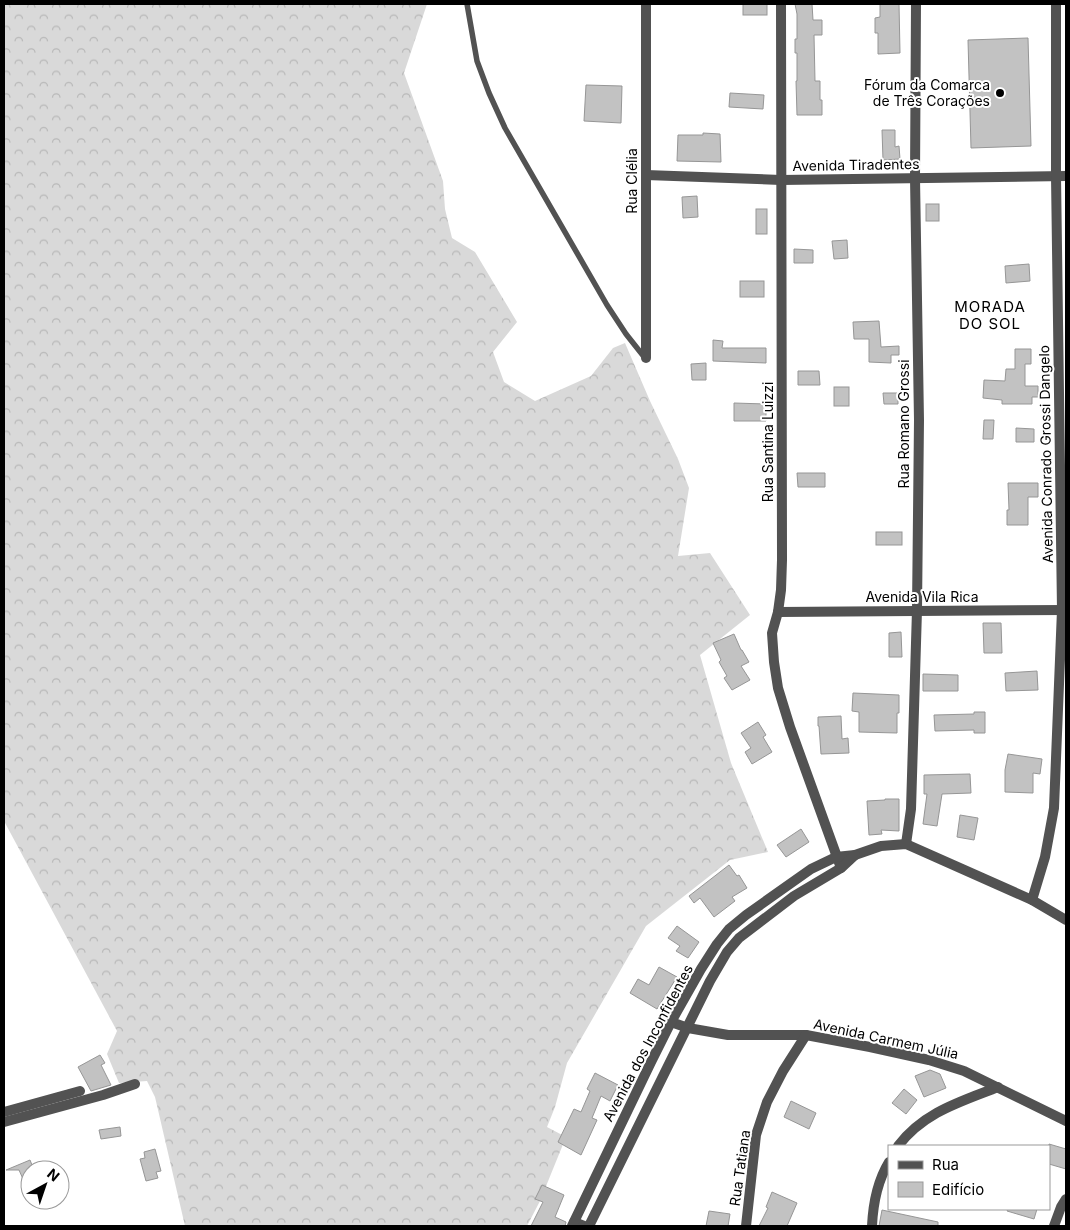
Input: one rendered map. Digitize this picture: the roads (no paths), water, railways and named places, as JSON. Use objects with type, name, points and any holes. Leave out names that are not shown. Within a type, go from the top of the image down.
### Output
[{"type":"street","name":"Rua Clélia","points":[[646,4],[646,358]]},
{"type":"street","name":"Rua Santina Luizzi","points":[[781,4],[782,560],[778,612],[772,633],[778,688],[790,728],[840,868]]},
{"type":"street","name":"Rua Romano Grossi","points":[[906,844],[911,809],[917,610],[919,420],[916,4]]},
{"type":"street","name":"Avenida Conrado Grossi Dangelo","points":[[1032,900],[1045,857],[1054,808],[1064,610],[1061,176],[1056,4]]},
{"type":"street","name":"Avenida Tiradentes","points":[[646,175],[781,180],[1061,176]]},
{"type":"street","name":"Avenida Vila Rica","points":[[778,612],[1064,610]]},
{"type":"street","name":"Avenida dos Inconfidentes","points":[[573,1224],[671,1022],[717,944],[729,929],[746,915],[811,869],[836,857],[856,855],[882,846],[906,844],[1032,900],[1066,920]]},
{"type":"street","name":"Avenida dos Inconfidentes","points":[[589,1226],[726,952],[739,938],[794,896],[840,868],[856,855]]},
{"type":"street","name":"Avenida Carmem Júlia","points":[[671,1022],[688,1028],[728,1035],[806,1035],[929,1060],[964,1071],[1066,1121]]},
{"type":"street","name":"Rua Tatiana","points":[[746,1226],[756,1135],[767,1102],[783,1071],[806,1035]]},
{"type":"street","points":[[4,1122],[135,1084]]},
{"type":"street","points":[[899,1145],[916,1128],[936,1113],[998,1087]]},
{"type":"street","points":[[4,1112],[80,1091]]},
{"type":"street","points":[[872,1226],[872,1214],[888,1164]]},
{"type":"street","points":[[1054,1226],[1066,1199]]},
{"type":"street","points":[[573,1224],[584,1226]]},
{"type":"lane","points":[[468,4],[477,60],[505,128],[607,305],[626,334],[646,358]]},
{"type":"place","name":"Fórum da Comarca de Três Corações","points":[[1000,93]]},
{"type":"district","name":"MORADA DO SOL","points":[[990,316]]}]
